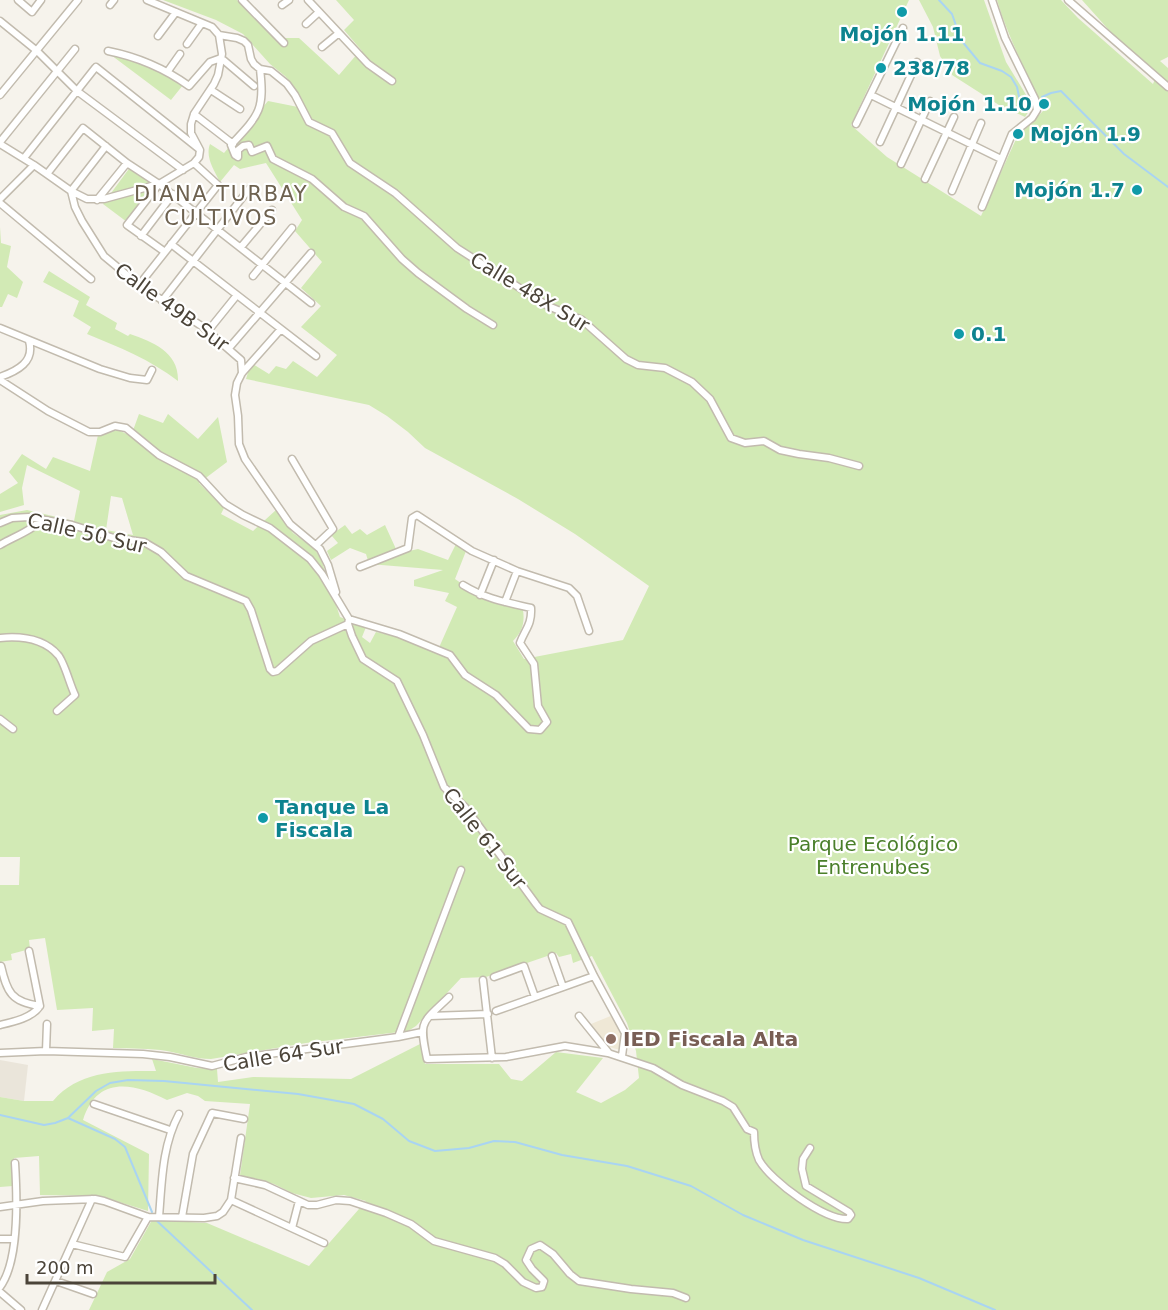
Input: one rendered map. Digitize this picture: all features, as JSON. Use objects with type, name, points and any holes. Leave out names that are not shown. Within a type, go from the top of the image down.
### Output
[{"type":"street","points":[[18,0],[32,12],[41,0]]},
{"type":"street","points":[[0,95],[78,0]]},
{"type":"street","points":[[75,49],[0,143],[71,191],[87,199],[97,200],[159,184],[194,163],[201,150],[190,131],[194,114],[211,90],[218,75],[221,40],[215,29],[147,0]]},
{"type":"street","points":[[242,0],[284,43]]},
{"type":"street","points":[[282,5],[289,0]]},
{"type":"street","points":[[308,0],[370,65],[392,81]]},
{"type":"street","points":[[982,207],[1012,134],[1032,118],[1037,110],[1035,99],[1005,39],[992,0]]},
{"type":"street","points":[[1068,0],[1168,87]]},
{"type":"street","points":[[158,36],[176,12]]},
{"type":"street","points":[[306,24],[319,12]]},
{"type":"street","points":[[0,21],[37,51],[77,91],[183,170]]},
{"type":"street","points":[[187,44],[202,23]]},
{"type":"street","points":[[856,124],[903,28]]},
{"type":"street","points":[[322,47],[339,33]]},
{"type":"street","points":[[219,35],[244,41],[248,45],[251,59],[260,69],[262,105],[232,145]]},
{"type":"street","points":[[108,51],[137,58],[168,71],[189,86],[210,62],[221,58]]},
{"type":"street","points":[[168,71],[180,54]]},
{"type":"street","points":[[221,58],[255,86]]},
{"type":"street","points":[[880,142],[918,62]]},
{"type":"street","points":[[24,158],[95,67],[201,150]]},
{"type":"street","name":"Calle 48X Sur","points":[[260,69],[271,71],[287,84],[309,122],[332,133],[350,163],[395,193],[457,248],[548,306],[582,320],[626,359],[638,364],[665,368],[692,382],[710,399],[731,438],[745,443],[764,441],[780,450],[830,458],[859,466]]},
{"type":"street","points":[[211,90],[240,110]]},
{"type":"street","points":[[871,95],[1001,159]]},
{"type":"street","points":[[900,164],[930,100]]},
{"type":"street","points":[[194,114],[232,145],[236,156],[238,149],[243,146],[249,145],[252,152],[267,146],[273,159],[312,179],[344,207],[364,216],[418,273],[493,325]]},
{"type":"street","points":[[925,179],[954,117]]},
{"type":"street","points":[[952,191],[981,123]]},
{"type":"street","points":[[47,174],[83,128],[173,194],[311,303]]},
{"type":"street","points":[[71,191],[106,146]]},
{"type":"street","points":[[97,200],[128,163]]},
{"type":"street","points":[[139,285],[218,185],[194,163]]},
{"type":"street","points":[[0,199],[34,165]]},
{"type":"street","name":"Calle 49B Sur","points":[[159,184],[127,225],[165,252]]},
{"type":"street","points":[[162,302],[249,189]]},
{"type":"street","name":"Calle 49B Sur","points":[[71,191],[81,221],[104,256],[162,302],[208,331],[229,348],[241,360],[242,373]]},
{"type":"street","points":[[141,236],[173,194]]},
{"type":"street","points":[[0,203],[91,279]]},
{"type":"street","points":[[241,247],[272,210]]},
{"type":"street","points":[[253,276],[292,228]]},
{"type":"street","points":[[171,244],[316,356]]},
{"type":"street","points":[[229,348],[310,253]]},
{"type":"street","points":[[208,331],[237,295]]},
{"type":"street","points":[[0,328],[100,369],[130,378],[147,380],[152,370]]},
{"type":"street","points":[[281,329],[242,373],[235,388],[239,444],[245,459],[290,524],[315,545],[325,558],[339,601]]},
{"type":"street","points":[[29,341],[30,351],[22,367],[0,379],[48,411],[89,432],[100,432],[116,426],[126,428],[159,455],[199,476],[225,504],[270,528],[298,548],[322,574],[339,601]]},
{"type":"street","points":[[292,459],[333,529],[315,545]]},
{"type":"street","points":[[360,567],[408,548],[415,514],[472,551],[517,571],[569,588],[577,596],[589,631]]},
{"type":"street","name":"Calle 50 Sur","points":[[0,523],[17,517],[29,517],[72,525],[114,538],[148,543],[186,576],[225,594],[242,598],[251,610],[271,671],[277,671],[316,638],[349,622]]},
{"type":"street","points":[[0,544],[34,527],[41,519]]},
{"type":"street","points":[[480,595],[494,561]]},
{"type":"street","points":[[506,602],[517,571]]},
{"type":"street","points":[[349,622],[399,634],[450,655],[465,675],[496,696],[529,729],[538,731],[545,727],[546,720],[538,706],[534,664],[520,643],[529,628],[531,608],[480,595],[463,585]]},
{"type":"street","name":"Calle 61 Sur","points":[[339,601],[349,622],[355,644],[366,663],[397,681],[423,735],[444,787],[465,807],[540,909],[568,921],[594,976]]},
{"type":"street","points":[[0,638],[19,636],[31,639],[58,655],[75,695],[57,711]]},
{"type":"street","points":[[0,718],[13,729]]},
{"type":"street","points":[[398,1037],[462,870]]},
{"type":"street","points":[[29,951],[38,1009]]},
{"type":"street","points":[[552,956],[563,987]]},
{"type":"street","points":[[1,966],[10,995],[38,1009]]},
{"type":"street","points":[[494,977],[524,966],[535,997]]},
{"type":"street","points":[[496,1011],[594,976],[625,1033],[622,1056]]},
{"type":"street","points":[[483,980],[492,1058]]},
{"type":"street","points":[[449,997],[428,1018],[422,1032],[427,1059],[492,1058],[557,1046],[580,1047],[622,1056],[653,1068],[682,1085],[733,1107],[747,1129],[754,1132],[755,1149],[761,1162],[782,1186],[819,1209],[848,1219],[851,1215],[849,1212],[806,1186],[802,1169],[803,1159],[810,1148]]},
{"type":"street","points":[[0,1025],[38,1009]]},
{"type":"street","points":[[428,1018],[488,1014]]},
{"type":"street","points":[[579,1016],[608,1053]]},
{"type":"street","points":[[46,1051],[47,1024]]},
{"type":"street","name":"Calle 64 Sur","points":[[0,1053],[46,1051],[143,1054],[212,1066],[246,1057],[422,1032]]},
{"type":"street","points":[[94,1104],[170,1130]]},
{"type":"street","points":[[182,1218],[193,1154],[212,1113],[244,1119]]},
{"type":"street","points":[[159,1217],[165,1150],[170,1130],[179,1114]]},
{"type":"street","points":[[0,1207],[43,1201],[92,1199],[148,1217],[210,1218],[217,1216],[223,1212],[231,1200],[241,1138]]},
{"type":"street","points":[[0,1287],[7,1276],[13,1239],[17,1204],[15,1163]]},
{"type":"street","points":[[234,1178],[265,1185],[308,1205],[336,1200],[362,1205],[411,1224],[434,1241],[495,1258],[505,1264],[523,1282],[536,1288],[542,1287],[544,1281],[526,1260],[531,1249],[540,1245],[554,1254],[570,1274],[579,1281],[666,1292],[686,1298]]},
{"type":"street","points":[[42,1310],[92,1199]]},
{"type":"street","points":[[231,1200],[324,1243]]},
{"type":"street","points":[[292,1228],[299,1201]]},
{"type":"street","points":[[72,1244],[125,1257],[148,1217]]},
{"type":"street","points":[[0,1239],[13,1239]]},
{"type":"street","points":[[56,1281],[93,1294]]},
{"type":"street","points":[[0,1292],[21,1310]]},
{"type":"shaded area","name":"IED Fiscala Alta","points":[[613,1015],[620,1032],[620,1050],[606,1046],[591,1024]]},
{"type":"shaded area","points":[[0,1060],[28,1065],[24,1101],[0,1097]]},
{"type":"green space","name":"Parque Ecológico Entrenubes","points":[[163,0],[237,0],[275,38],[299,38],[339,75],[362,51],[344,30],[354,20],[336,0],[909,0],[851,125],[887,157],[981,216],[1017,137],[1043,111],[1012,42],[997,0],[1061,0],[1078,18],[1153,84],[1157,74],[1125,48],[1082,0],[1168,0],[1168,57],[1160,61],[1168,68],[1168,1310],[89,1310],[107,1272],[130,1259],[152,1220],[207,1223],[309,1266],[366,1201],[344,1195],[311,1198],[292,1193],[274,1184],[240,1175],[250,1104],[205,1101],[187,1093],[167,1100],[130,1087],[107,1089],[97,1096],[89,1106],[83,1120],[149,1154],[148,1211],[100,1196],[40,1195],[39,1156],[14,1158],[13,1186],[0,1187],[0,1097],[24,1101],[53,1101],[75,1083],[100,1074],[156,1071],[152,1059],[197,1068],[217,1069],[218,1082],[253,1077],[351,1079],[420,1044],[425,1064],[499,1064],[511,1079],[522,1081],[556,1052],[603,1058],[576,1092],[601,1103],[625,1090],[639,1078],[636,1051],[627,1023],[592,956],[573,963],[571,954],[559,957],[556,953],[486,977],[461,978],[416,1026],[408,1031],[306,1043],[211,1059],[161,1050],[113,1048],[114,1029],[92,1031],[93,1008],[57,1010],[45,938],[29,940],[30,949],[11,954],[12,960],[0,962],[0,885],[19,885],[20,857],[0,857],[0,515],[27,510],[74,521],[80,491],[27,465],[22,488],[24,505],[0,512],[0,494],[18,483],[9,472],[22,454],[46,469],[53,457],[90,471],[98,435],[118,430],[131,436],[139,414],[163,423],[168,414],[198,439],[218,417],[227,462],[199,483],[224,508],[221,514],[253,531],[276,510],[293,533],[315,549],[322,562],[340,617],[366,627],[362,637],[370,643],[376,632],[399,637],[437,652],[457,607],[445,601],[449,593],[414,586],[414,580],[443,570],[369,564],[366,554],[350,548],[331,560],[327,551],[338,543],[331,535],[345,525],[352,534],[360,529],[367,535],[385,525],[396,554],[418,549],[448,560],[456,544],[466,551],[455,579],[480,596],[523,610],[522,627],[513,641],[524,659],[623,640],[649,586],[575,534],[518,499],[425,448],[408,432],[369,405],[246,379],[251,363],[269,374],[276,366],[286,369],[293,361],[317,377],[337,355],[301,327],[321,306],[301,288],[322,262],[295,231],[302,220],[266,163],[240,169],[234,165],[220,182],[209,154],[210,144],[224,153],[268,101],[298,107],[304,117],[308,112],[293,85],[243,34],[216,20]],"holes":[[[111,496],[122,498],[133,535],[106,530]]]},
{"type":"green space","points":[[919,0],[984,0],[1006,62],[1028,98],[1031,108],[1025,117],[999,105],[952,75],[940,56],[933,27]]},
{"type":"green space","points":[[107,52],[157,68],[183,85],[171,100]]},
{"type":"green space","points":[[131,166],[155,184],[127,222],[103,204]]},
{"type":"green space","points":[[0,227],[1,243],[11,246],[7,267],[23,282],[17,298],[8,294],[2,307],[0,307]]},
{"type":"green space","points":[[49,271],[90,297],[86,305],[117,323],[115,329],[156,345],[169,355],[177,371],[178,381],[146,360],[87,334],[91,327],[73,316],[79,301],[43,282]]},
{"type":"waterway","points":[[939,0],[952,14],[961,40],[980,63],[1011,77],[1017,87],[1020,101],[1029,105]]},
{"type":"waterway","points":[[1042,97],[1061,91],[1124,154],[1168,187]]},
{"type":"waterway","points":[[0,1115],[44,1125],[55,1123],[68,1118],[96,1091],[110,1083],[128,1080],[164,1081],[298,1094],[354,1104],[383,1119],[409,1141],[435,1151],[469,1148],[494,1141],[515,1142],[562,1155],[627,1166],[691,1186],[743,1215],[803,1240],[919,1278],[995,1310]]},
{"type":"waterway","points":[[68,1118],[115,1139],[125,1147],[152,1212]]},
{"type":"waterway","points":[[157,1221],[252,1310]]},
{"type":"place","name":"Mojón 1.11","points":[[902,12]]},
{"type":"place","name":"238/78","points":[[881,68]]},
{"type":"place","name":"Mojón 1.10","points":[[1044,104]]},
{"type":"place","name":"Mojón 1.9","points":[[1018,134]]},
{"type":"place","name":"Mojón 1.7","points":[[1137,190]]},
{"type":"place","name":"0.1","points":[[959,334]]},
{"type":"place","name":"Tanque La Fiscala","points":[[263,818]]},
{"type":"place","name":"IED Fiscala Alta","points":[[611,1039]]},
{"type":"district","name":"DIANA TURBAY CULTIVOS","points":[[221,206]]}]
